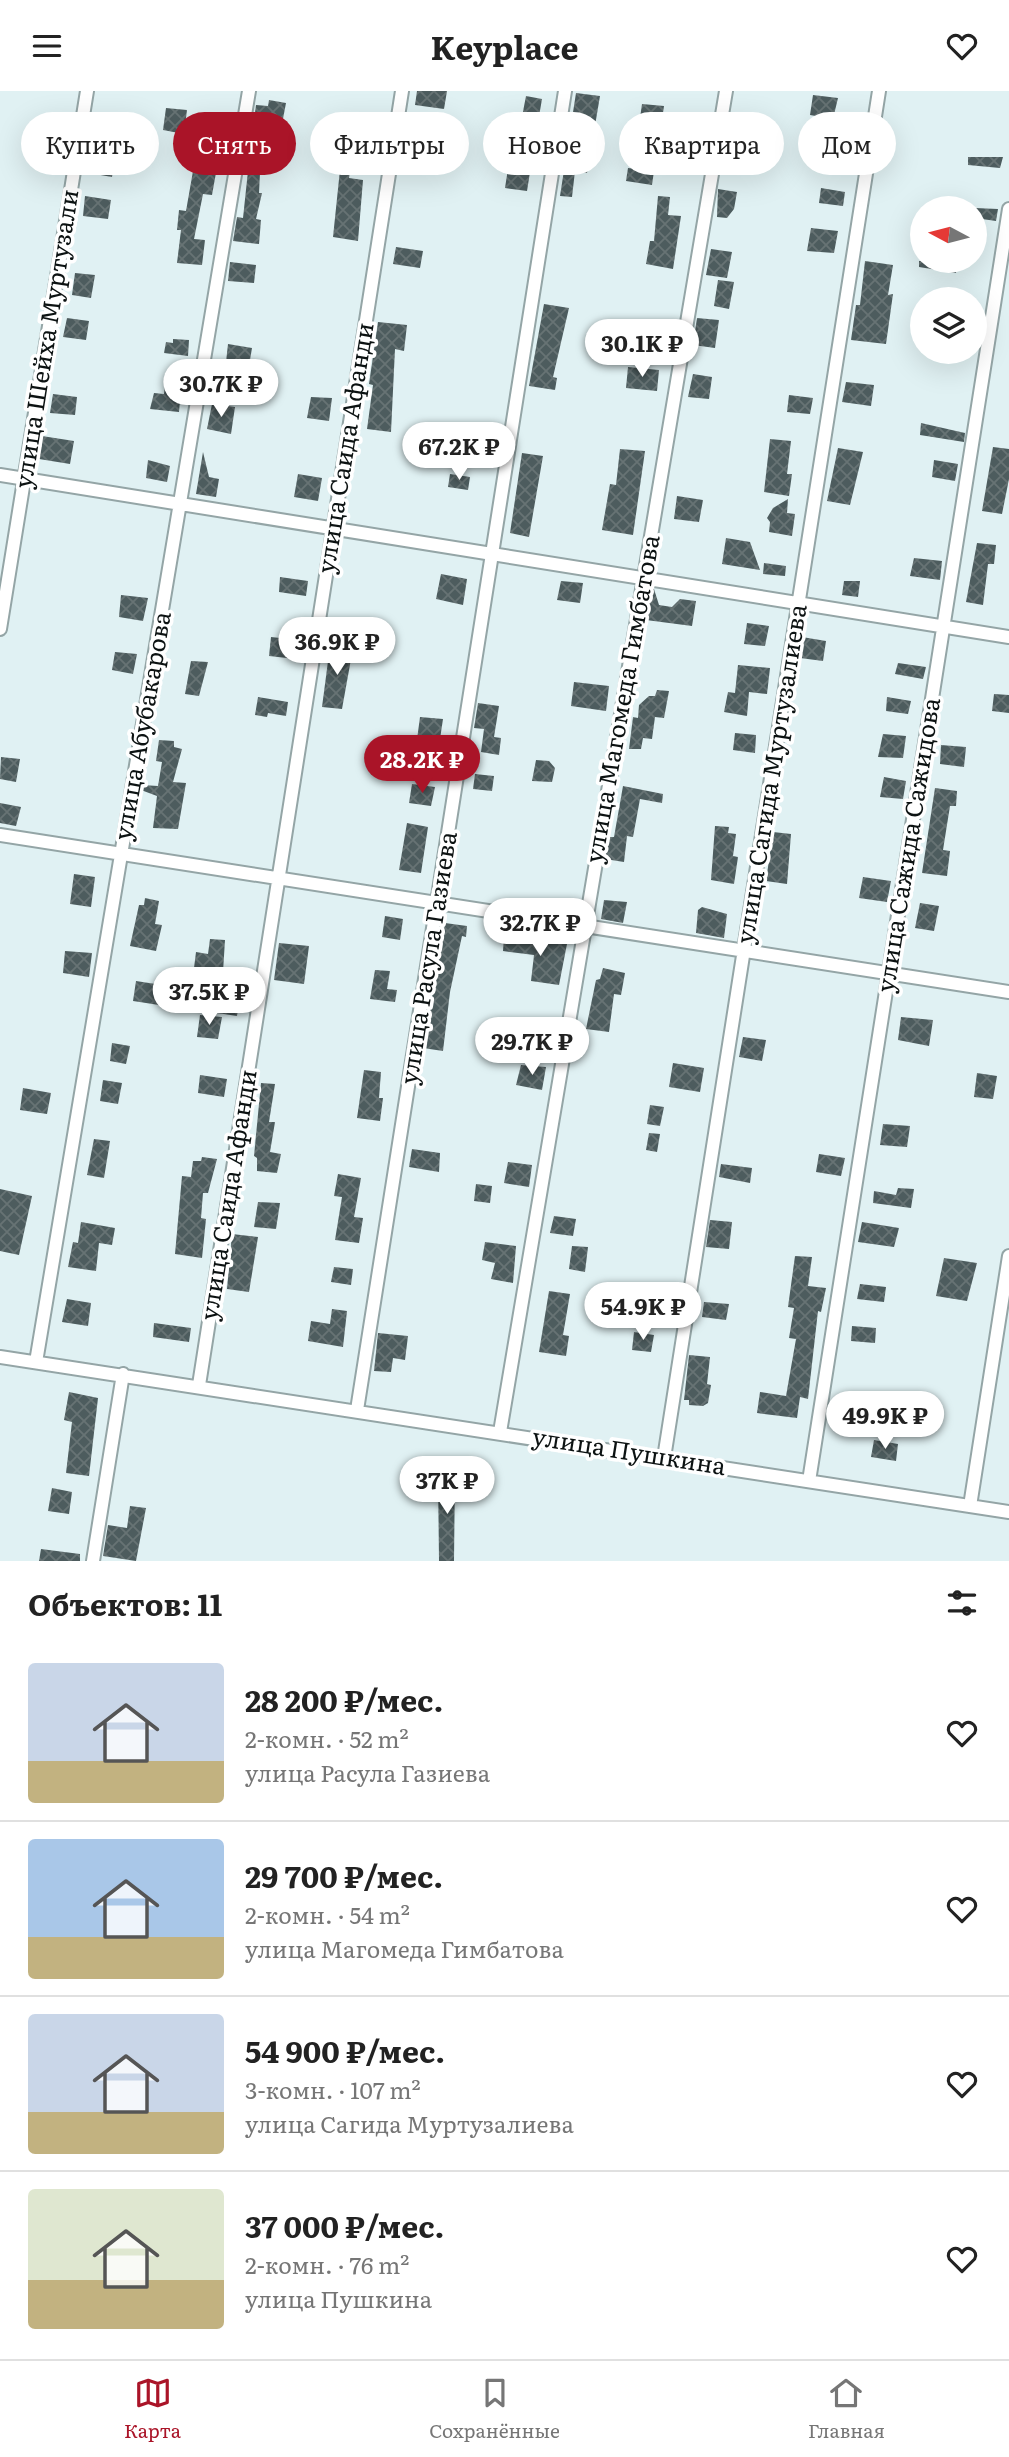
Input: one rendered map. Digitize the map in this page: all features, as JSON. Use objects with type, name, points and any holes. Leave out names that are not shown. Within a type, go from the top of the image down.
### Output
[{"type":"street","name":"улица Шейха Муртузали","points":[[0,629],[87,91]]},
{"type":"street","name":"улица Абубакарова","points":[[36,1362],[249,91]]},
{"type":"street","name":"улица Саида Афанди","points":[[199,1385],[402,91]]},
{"type":"street","name":"улица Расула Газиева","points":[[357,1410],[565,91]]},
{"type":"street","name":"улица Магомеда Гимбатова","points":[[500,1432],[726,91]]},
{"type":"street","name":"улица Сагида Муртузалиева","points":[[664,1458],[879,91]]},
{"type":"street","name":"улица Сажида Сажидова","points":[[809,1481],[1009,209]]},
{"type":"street","points":[[0,475],[1009,637]]},
{"type":"street","points":[[0,835],[1009,992]]},
{"type":"street","points":[[970,1506],[1009,1256]]},
{"type":"street","name":"улица Пушкина","points":[[0,1357],[199,1385],[1009,1512]]},
{"type":"street","points":[[93,1561],[123,1374]]},
{"type":"building","points":[[417,91],[447,91],[444,109],[415,105]]},
{"type":"building","points":[[576,93],[600,96],[597,112],[573,112]]},
{"type":"building","points":[[813,95],[838,98],[835,112],[810,112]]},
{"type":"building","points":[[526,96],[542,99],[540,112],[523,112]]},
{"type":"building","points":[[269,100],[286,103],[284,112],[255,112],[256,105],[268,106]]},
{"type":"building","points":[[642,104],[664,106],[663,112],[641,112]]},
{"type":"building","points":[[166,108],[187,110],[173,112],[173,132],[163,130]]},
{"type":"building","points":[[968,157],[1003,157],[1000,168],[968,165]]},
{"type":"building","points":[[192,175],[216,175],[212,195],[203,194],[194,239],[205,240],[202,265],[177,263],[181,230],[177,230],[179,210],[186,211]]},
{"type":"building","points":[[248,175],[260,175],[259,193],[262,193],[256,219],[261,220],[259,244],[233,241],[237,217],[243,218]]},
{"type":"building","points":[[339,175],[363,180],[358,241],[333,237]]},
{"type":"building","points":[[507,175],[530,175],[527,191],[505,188]]},
{"type":"building","points":[[563,175],[575,175],[572,197],[560,196]]},
{"type":"building","points":[[627,175],[653,175],[652,185],[626,181]]},
{"type":"building","points":[[821,188],[845,192],[843,206],[819,203]]},
{"type":"building","points":[[718,189],[737,192],[734,209],[727,218],[717,217]]},
{"type":"building","points":[[85,196],[111,200],[108,219],[83,216]]},
{"type":"building","points":[[658,196],[670,197],[668,215],[681,216],[673,269],[646,264],[650,241],[654,241]]},
{"type":"building","points":[[987,209],[998,209],[996,221],[987,220]]},
{"type":"building","points":[[811,228],[838,231],[834,253],[807,251]]},
{"type":"building","points":[[396,247],[423,251],[420,268],[393,264]]},
{"type":"building","points":[[711,249],[732,252],[727,278],[706,275]]},
{"type":"building","points":[[865,261],[893,265],[888,295],[893,294],[886,344],[851,340],[856,305],[860,305]]},
{"type":"building","points":[[230,262],[256,265],[254,283],[228,281]]},
{"type":"building","points":[[75,273],[95,275],[91,298],[72,295]]},
{"type":"building","points":[[718,280],[734,282],[729,309],[714,306]]},
{"type":"building","points":[[544,304],[569,308],[553,377],[557,378],[555,390],[529,386]]},
{"type":"building","points":[[67,318],[89,321],[86,340],[63,337]]},
{"type":"building","points":[[697,318],[719,320],[715,348],[693,345]]},
{"type":"building","points":[[378,322],[407,325],[404,351],[395,349],[391,432],[367,429],[373,385],[369,384]]},
{"type":"building","points":[[173,339],[189,340],[188,356],[164,353],[166,342],[173,343]]},
{"type":"building","points":[[228,344],[252,348],[249,366],[226,362]]},
{"type":"building","points":[[628,367],[659,370],[657,391],[626,388]]},
{"type":"building","points":[[693,374],[712,377],[709,399],[688,397]]},
{"type":"building","points":[[166,378],[182,378],[179,412],[150,409],[154,393],[164,394]]},
{"type":"building","points":[[846,382],[874,385],[871,406],[842,402]]},
{"type":"building","points":[[53,394],[77,397],[75,415],[50,413]]},
{"type":"building","points":[[789,395],[813,398],[810,414],[787,412]]},
{"type":"building","points":[[311,397],[332,398],[329,421],[307,418]]},
{"type":"building","points":[[212,404],[235,407],[231,434],[207,429]]},
{"type":"building","points":[[921,423],[965,433],[964,442],[920,435]]},
{"type":"building","points":[[42,436],[74,441],[70,464],[39,459]]},
{"type":"building","points":[[770,439],[791,441],[787,474],[792,474],[789,496],[764,492]]},
{"type":"building","points":[[993,447],[1009,449],[1009,479],[1002,514],[982,511]]},
{"type":"building","points":[[838,448],[863,452],[850,505],[827,501]]},
{"type":"building","points":[[620,449],[645,451],[633,535],[602,530],[610,484],[616,485]]},
{"type":"building","points":[[203,452],[209,477],[219,479],[216,497],[196,494]]},
{"type":"building","points":[[522,453],[543,456],[529,537],[510,533]]},
{"type":"building","points":[[148,460],[170,466],[167,482],[146,478]]},
{"type":"building","points":[[934,460],[958,464],[955,481],[932,477]]},
{"type":"building","points":[[298,474],[322,478],[318,501],[294,497]]},
{"type":"building","points":[[450,474],[470,477],[468,490],[448,487]]},
{"type":"building","points":[[677,496],[703,500],[699,522],[674,519]]},
{"type":"building","points":[[788,499],[787,513],[795,514],[792,536],[769,532],[770,522],[767,518],[773,508]]},
{"type":"building","points":[[726,538],[750,542],[760,570],[722,564]]},
{"type":"building","points":[[977,543],[996,545],[994,564],[988,564],[983,605],[966,602]]},
{"type":"building","points":[[914,558],[942,561],[940,580],[910,576]]},
{"type":"building","points":[[764,563],[786,566],[785,576],[763,574]]},
{"type":"building","points":[[441,574],[467,579],[463,605],[436,599]]},
{"type":"building","points":[[280,577],[308,581],[306,596],[279,592]]},
{"type":"building","points":[[561,581],[583,583],[580,603],[557,600]]},
{"type":"building","points":[[844,581],[860,581],[858,597],[842,595]]},
{"type":"building","points":[[651,588],[654,589],[659,605],[672,607],[680,599],[696,601],[692,626],[646,620]]},
{"type":"building","points":[[121,595],[148,598],[143,621],[119,617]]},
{"type":"building","points":[[747,623],[769,626],[765,646],[744,644]]},
{"type":"building","points":[[271,637],[298,640],[296,659],[269,656]]},
{"type":"building","points":[[802,637],[826,641],[823,661],[800,658]]},
{"type":"building","points":[[330,646],[353,648],[342,709],[322,707]]},
{"type":"building","points":[[115,652],[137,654],[133,674],[112,670]]},
{"type":"building","points":[[191,661],[208,662],[199,696],[185,694]]},
{"type":"building","points":[[898,663],[926,667],[923,679],[895,674]]},
{"type":"building","points":[[738,665],[770,668],[767,694],[749,692],[747,716],[724,712],[728,692],[735,693]]},
{"type":"building","points":[[574,682],[609,686],[606,711],[571,706]]},
{"type":"building","points":[[657,690],[669,691],[664,718],[655,717],[652,739],[643,738],[641,749],[629,749],[633,717],[638,718],[639,705],[649,696],[655,696]]},
{"type":"building","points":[[994,694],[1009,695],[1009,713],[992,711]]},
{"type":"building","points":[[258,697],[288,702],[286,716],[268,713],[267,717],[255,715]]},
{"type":"building","points":[[887,697],[911,701],[908,714],[886,711]]},
{"type":"building","points":[[478,703],[499,706],[494,737],[501,738],[499,755],[481,752],[484,729],[474,728]]},
{"type":"building","points":[[420,717],[443,719],[436,766],[414,762]]},
{"type":"building","points":[[735,733],[756,735],[755,753],[733,750]]},
{"type":"building","points":[[883,734],[906,736],[903,758],[878,757]]},
{"type":"building","points":[[159,740],[174,741],[174,747],[182,749],[173,782],[186,783],[178,829],[153,828],[157,796],[141,790],[142,785],[158,786],[162,762],[156,761]]},
{"type":"building","points":[[941,745],[966,747],[964,767],[940,764]]},
{"type":"building","points":[[1,757],[20,759],[16,782],[0,779]]},
{"type":"building","points":[[536,760],[549,761],[555,768],[552,782],[532,781]]},
{"type":"building","points":[[475,774],[494,776],[492,791],[473,789]]},
{"type":"building","points":[[884,777],[906,781],[903,799],[880,797]]},
{"type":"building","points":[[412,784],[435,787],[431,806],[409,803]]},
{"type":"building","points":[[623,786],[663,794],[662,803],[640,799],[633,837],[627,836],[624,862],[605,859],[609,837],[614,837]]},
{"type":"building","points":[[935,788],[957,791],[956,806],[950,806],[943,850],[950,851],[947,876],[922,873]]},
{"type":"building","points":[[0,803],[21,807],[16,826],[0,823]]},
{"type":"building","points":[[407,823],[428,827],[421,873],[399,870]]},
{"type":"building","points":[[715,826],[729,827],[728,833],[736,834],[733,856],[738,857],[734,884],[711,880]]},
{"type":"building","points":[[773,832],[791,834],[787,884],[766,881]]},
{"type":"building","points":[[74,874],[95,877],[91,907],[70,904]]},
{"type":"building","points":[[863,877],[891,881],[887,902],[859,898]]},
{"type":"building","points":[[145,898],[159,901],[155,924],[162,925],[156,951],[130,946],[139,905],[144,905]]},
{"type":"building","points":[[604,900],[627,902],[623,923],[601,919]]},
{"type":"building","points":[[920,903],[939,906],[934,931],[915,928]]},
{"type":"building","points":[[702,907],[727,914],[724,938],[696,933],[698,910]]},
{"type":"building","points":[[385,916],[403,919],[400,940],[382,937]]},
{"type":"building","points":[[445,923],[467,926],[466,937],[462,936],[450,992],[443,1051],[423,1048]]},
{"type":"building","points":[[504,936],[567,944],[559,985],[531,981],[534,955],[503,951]]},
{"type":"building","points":[[210,939],[225,940],[223,972],[194,968],[196,952],[208,954]]},
{"type":"building","points":[[279,943],[309,946],[304,984],[274,980]]},
{"type":"building","points":[[65,951],[92,953],[89,977],[63,973]]},
{"type":"building","points":[[603,968],[625,973],[621,995],[614,994],[609,1032],[586,1029],[596,980],[600,979]]},
{"type":"building","points":[[375,970],[390,971],[387,989],[397,990],[395,1002],[370,999]]},
{"type":"building","points":[[136,981],[162,985],[159,1005],[133,1001]]},
{"type":"building","points":[[219,994],[240,997],[237,1016],[217,1013]]},
{"type":"building","points":[[200,1015],[222,1017],[218,1039],[197,1037]]},
{"type":"building","points":[[901,1017],[933,1020],[929,1046],[898,1040]]},
{"type":"building","points":[[743,1037],[766,1040],[762,1061],[739,1057]]},
{"type":"building","points":[[112,1043],[130,1046],[126,1064],[110,1061]]},
{"type":"building","points":[[673,1063],[704,1068],[700,1092],[669,1087]]},
{"type":"building","points":[[521,1065],[546,1067],[542,1090],[516,1085]]},
{"type":"building","points":[[364,1070],[381,1072],[379,1098],[383,1098],[380,1121],[357,1118]]},
{"type":"building","points":[[977,1073],[997,1076],[993,1099],[974,1097]]},
{"type":"building","points":[[200,1075],[227,1079],[224,1097],[198,1093]]},
{"type":"building","points":[[103,1080],[122,1083],[118,1104],[100,1101]]},
{"type":"building","points":[[261,1083],[275,1084],[269,1122],[275,1122],[270,1152],[281,1154],[277,1173],[257,1171],[257,1158],[254,1156]]},
{"type":"building","points":[[23,1088],[51,1093],[47,1114],[20,1110]]},
{"type":"building","points":[[650,1105],[664,1107],[660,1126],[647,1124]]},
{"type":"building","points":[[883,1124],[910,1126],[907,1147],[880,1145]]},
{"type":"building","points":[[649,1133],[660,1134],[657,1152],[646,1150]]},
{"type":"building","points":[[94,1139],[110,1141],[104,1178],[87,1175]]},
{"type":"building","points":[[412,1149],[440,1153],[439,1172],[409,1167]]},
{"type":"building","points":[[819,1154],[845,1158],[841,1176],[816,1172]]},
{"type":"building","points":[[202,1157],[217,1159],[208,1193],[203,1193],[201,1218],[206,1219],[202,1258],[175,1254],[182,1176],[191,1177],[193,1161],[201,1161]]},
{"type":"building","points":[[508,1162],[532,1165],[529,1187],[504,1183]]},
{"type":"building","points":[[721,1164],[752,1168],[750,1183],[719,1177]]},
{"type":"building","points":[[338,1174],[361,1178],[354,1217],[363,1218],[359,1243],[335,1240],[342,1197],[334,1196]]},
{"type":"building","points":[[476,1184],[492,1186],[490,1203],[474,1201]]},
{"type":"building","points":[[898,1188],[914,1189],[911,1208],[873,1203],[874,1191],[896,1195]]},
{"type":"building","points":[[0,1189],[32,1196],[19,1255],[0,1251]]},
{"type":"building","points":[[258,1202],[280,1203],[276,1229],[254,1227]]},
{"type":"building","points":[[554,1216],[576,1219],[573,1236],[550,1233]]},
{"type":"building","points":[[710,1220],[732,1222],[729,1249],[706,1247]]},
{"type":"building","points":[[81,1222],[115,1228],[112,1245],[99,1243],[96,1271],[68,1267],[73,1242],[78,1243]]},
{"type":"building","points":[[862,1222],[899,1228],[894,1247],[858,1242]]},
{"type":"building","points":[[232,1234],[258,1237],[249,1292],[227,1289]]},
{"type":"building","points":[[485,1242],[516,1246],[513,1283],[491,1279],[495,1263],[482,1260]]},
{"type":"building","points":[[572,1246],[588,1247],[585,1272],[569,1269]]},
{"type":"building","points":[[795,1256],[812,1257],[808,1286],[826,1288],[821,1312],[818,1311],[808,1399],[800,1397],[797,1418],[757,1413],[760,1392],[786,1396],[796,1339],[789,1338],[794,1308],[788,1307]]},
{"type":"building","points":[[944,1258],[977,1263],[967,1301],[936,1296]]},
{"type":"building","points":[[334,1267],[353,1269],[351,1285],[331,1282]]},
{"type":"building","points":[[860,1284],[886,1287],[884,1302],[857,1299]]},
{"type":"building","points":[[549,1291],[570,1294],[563,1335],[569,1336],[566,1356],[539,1352]]},
{"type":"building","points":[[67,1299],[91,1303],[88,1326],[62,1322]]},
{"type":"building","points":[[704,1302],[729,1304],[726,1320],[702,1317]]},
{"type":"building","points":[[332,1309],[347,1311],[343,1347],[308,1341],[311,1321],[330,1324]]},
{"type":"building","points":[[154,1323],[191,1328],[189,1342],[153,1337]]},
{"type":"building","points":[[852,1326],[876,1328],[875,1343],[851,1341]]},
{"type":"building","points":[[634,1332],[654,1335],[651,1352],[632,1350]]},
{"type":"building","points":[[378,1333],[408,1336],[405,1360],[393,1358],[391,1372],[374,1371]]},
{"type":"building","points":[[689,1355],[710,1357],[707,1384],[711,1385],[708,1403],[703,1406],[689,1405],[689,1400],[684,1400]]},
{"type":"building","points":[[69,1392],[98,1398],[89,1476],[66,1473],[72,1422],[64,1420]]},
{"type":"building","points":[[874,1440],[898,1444],[896,1461],[871,1457]]},
{"type":"building","points":[[455,1471],[454,1561],[439,1561],[438,1473]]},
{"type":"building","points":[[52,1488],[72,1492],[69,1514],[48,1511]]},
{"type":"building","points":[[130,1506],[146,1508],[136,1561],[103,1556],[108,1525],[127,1528]]},
{"type":"building","points":[[41,1549],[80,1554],[80,1561],[39,1561]]}]
